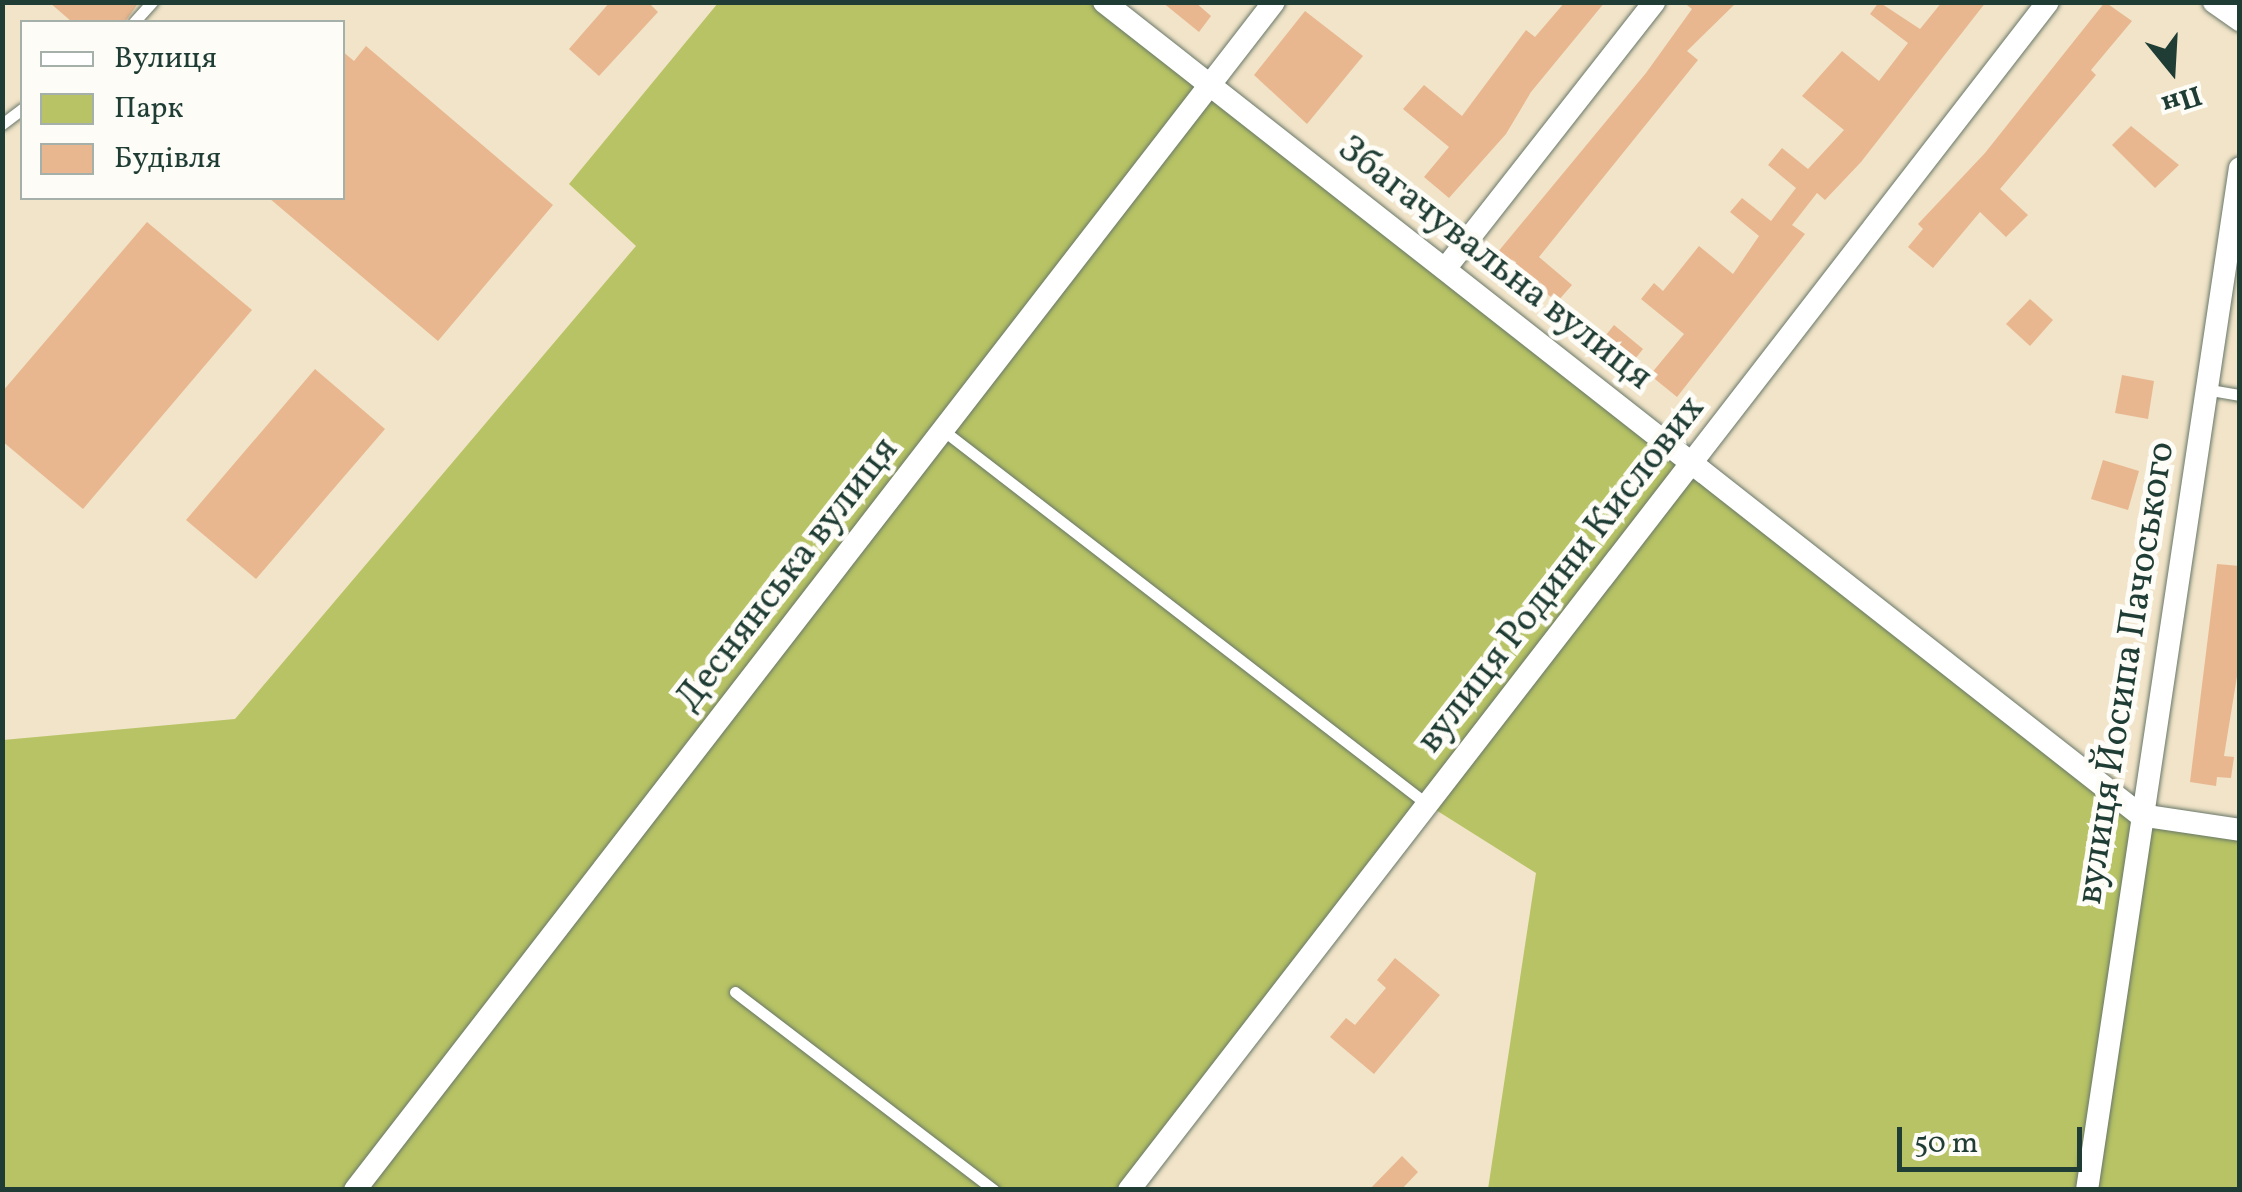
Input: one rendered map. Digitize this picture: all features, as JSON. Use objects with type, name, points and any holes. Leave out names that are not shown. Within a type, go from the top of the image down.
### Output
[{"type":"street","name":"Збагачувальна вулиця","points":[[1104,2],[2140,815],[2240,830]]},
{"type":"street","name":"Деснянська вулиця","points":[[356,1190],[1274,2]]},
{"type":"street","points":[[1445,269],[1654,2]]},
{"type":"street","name":"вулиця Родини Кислових","points":[[1129,1190],[2048,2]]},
{"type":"street","points":[[2214,2],[2240,20]]},
{"type":"street","name":"вулиця Йосипа Пачоського","points":[[2087,1190],[2140,815],[2240,168]]},
{"type":"lane","points":[[2205,390],[2240,395]]},
{"type":"lane","points":[[944,431],[1428,805]]},
{"type":"lane","points":[[735,992],[994,1190]]},
{"type":"green space","points":[[718,3],[1104,3],[2140,815],[2239,830],[2239,1189],[1488,1189],[1536,873],[1428,805],[1129,1189],[3,1190],[3,740],[235,719],[636,246],[569,184]]},
{"type":"building","points":[[49,2],[139,2],[126,20],[70,20]]},
{"type":"building","points":[[610,2],[648,2],[658,12],[599,76],[569,49]]},
{"type":"building","points":[[1162,2],[1195,2],[1211,16],[1199,32]]},
{"type":"building","points":[[1565,2],[1605,2],[1531,92],[1506,134],[1449,198],[1424,177],[1449,147],[1403,109],[1424,85],[1462,116],[1526,30],[1535,37]]},
{"type":"building","points":[[1683,2],[1737,2],[1687,51],[1698,60],[1539,257],[1572,285],[1557,302],[1497,253],[1646,73],[1692,9]]},
{"type":"building","points":[[1879,2],[1920,29],[1942,2],[1986,2],[1861,162],[1825,200],[1817,193],[1792,225],[1805,234],[1677,397],[1650,375],[1684,334],[1641,299],[1654,283],[1663,291],[1699,246],[1733,274],[1759,236],[1730,212],[1742,198],[1771,221],[1796,188],[1768,165],[1782,148],[1808,169],[1844,130],[1802,96],[1842,51],[1879,81],[1908,43],[1870,14]]},
{"type":"building","points":[[2105,2],[2132,21],[2091,70],[2096,75],[2000,189],[2028,215],[2006,237],[1980,212],[1933,268],[1908,247],[1923,229],[1918,224],[1985,153]]},
{"type":"building","points":[[1305,11],[1363,56],[1307,124],[1254,75]]},
{"type":"building","points":[[366,46],[553,205],[438,341],[271,200],[345,200],[345,54],[354,61]]},
{"type":"building","points":[[2131,126],[2179,165],[2155,188],[2112,145]]},
{"type":"building","points":[[147,222],[252,310],[83,509],[2,441],[2,392]]},
{"type":"building","points":[[2030,299],[2053,320],[2030,346],[2006,324]]},
{"type":"building","points":[[1614,325],[1643,349],[1627,369],[1598,345]]},
{"type":"building","points":[[315,369],[385,429],[256,579],[186,520]]},
{"type":"building","points":[[2122,375],[2154,381],[2148,419],[2115,413]]},
{"type":"building","points":[[2103,460],[2139,471],[2128,510],[2091,499]]},
{"type":"building","points":[[2217,564],[2240,566],[2240,658],[2224,756],[2234,757],[2231,778],[2217,777],[2216,786],[2190,782]]},
{"type":"building","points":[[1395,958],[1440,995],[1374,1074],[1330,1037],[1346,1018],[1355,1025],[1386,988],[1377,980]]},
{"type":"building","points":[[1402,1156],[1418,1172],[1401,1190],[1369,1190]]}]
